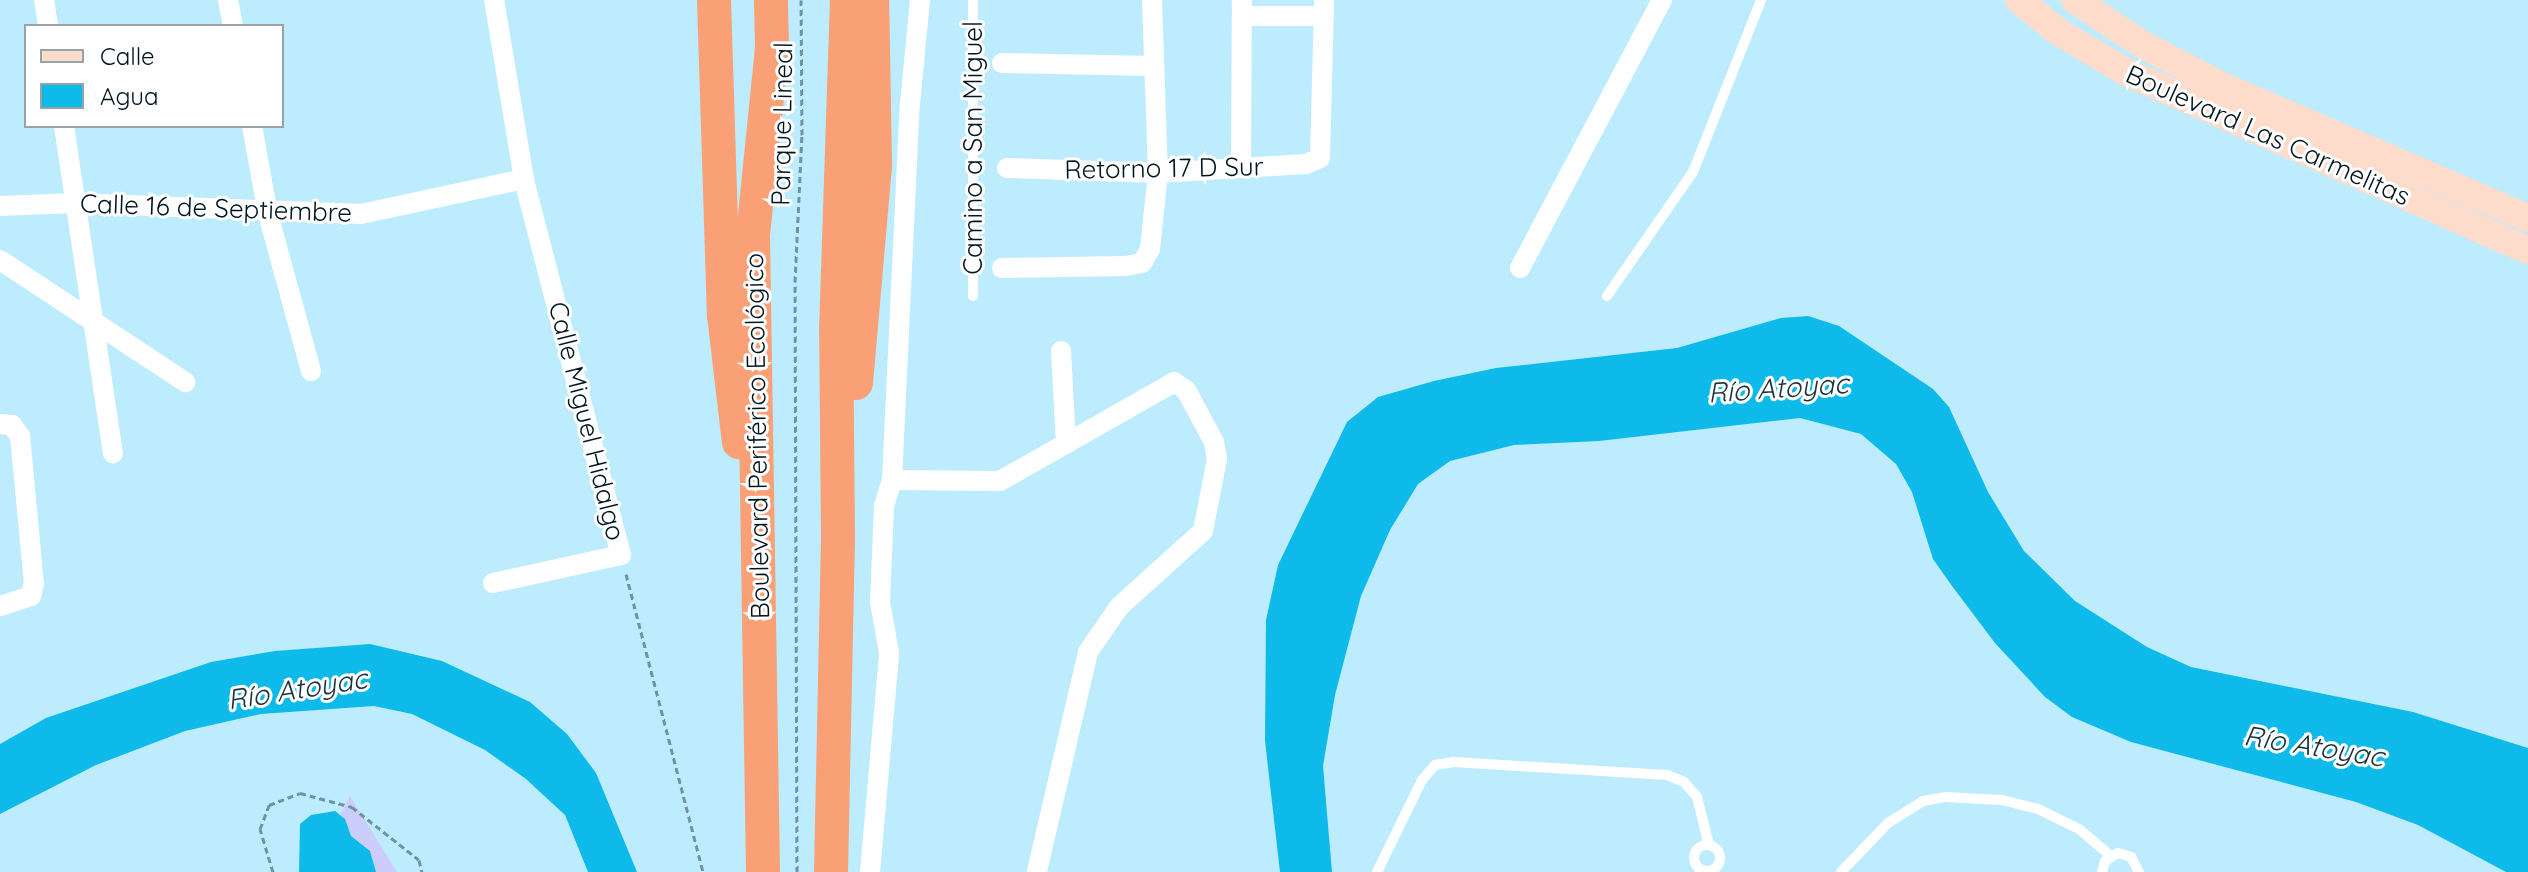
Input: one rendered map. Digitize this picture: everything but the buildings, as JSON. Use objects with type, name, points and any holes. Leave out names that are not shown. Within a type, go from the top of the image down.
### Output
[{"type":"highway","points":[[714,0],[724,315],[740,446],[762,550]]},
{"type":"highway","name":"Boulevard Periférico Ecológico","points":[[763,872],[762,550],[753,235],[772,49],[771,0]]},
{"type":"highway","points":[[831,872],[838,541],[836,316],[847,0]]},
{"type":"highway","points":[[838,541],[875,164],[872,0]]},
{"type":"main road","points":[[707,0],[718,74]]},
{"type":"main road","name":"Boulevard Las Carmelitas","points":[[2019,0],[2060,33],[2128,73],[2528,250]]},
{"type":"main road","points":[[2075,0],[2145,46],[2220,85],[2528,218]]},
{"type":"street","points":[[44,0],[48,24]]},
{"type":"street","points":[[228,0],[233,24]]},
{"type":"street","name":"Calle Miguel Hidalgo","points":[[494,0],[524,179],[621,555]]},
{"type":"street","points":[[870,872],[889,653],[880,602],[884,506],[892,480],[910,104],[920,0]]},
{"type":"street","points":[[1002,268],[1142,263],[1150,249],[1158,173],[1151,66],[1152,0]]},
{"type":"street","points":[[1520,268],[1662,0]]},
{"type":"street","points":[[1241,168],[1242,8],[1324,8]]},
{"type":"street","name":"Retorno 17 D Sur","points":[[1007,168],[1158,173],[1306,164],[1320,158],[1324,8]]},
{"type":"street","points":[[1002,63],[1151,66]]},
{"type":"street","points":[[64,128],[113,453]]},
{"type":"street","points":[[252,128],[268,214],[311,371]]},
{"type":"street","name":"Calle 16 de Septiembre","points":[[0,206],[76,203],[268,214],[361,214],[524,179]]},
{"type":"street","points":[[0,260],[185,382]]},
{"type":"street","points":[[1061,351],[1066,444]]},
{"type":"street","points":[[892,480],[1000,481],[1174,382],[1193,403],[1214,442],[1217,459],[1203,531],[1119,607],[1088,652],[1037,872]]},
{"type":"street","points":[[0,606],[31,596],[34,583],[20,436],[6,424]]},
{"type":"street","points":[[493,583],[621,555]]},
{"type":"lane","name":"Camino a San Miguel","points":[[973,0],[973,296]]},
{"type":"lane","points":[[1607,296],[1693,172],[1761,0]]},
{"type":"lane","points":[[1377,872],[1422,780],[1435,765],[1454,762],[1667,775],[1684,782],[1697,797],[1709,845],[1721,857],[1723,869],[1695,869],[1693,856],[1709,845]]},
{"type":"lane","points":[[1841,872],[1888,823],[1923,801],[1945,797],[2002,800],[2038,809],[2079,829],[2111,856],[2131,857],[2139,872]]},
{"type":"lane","points":[[2102,872],[2111,856]]},
{"type":"path","name":"Parque Lineal","points":[[797,872],[795,282],[802,135],[801,0]]},
{"type":"path","name":"Calle Miguel Hidalgo","points":[[621,555],[703,872]]},
{"type":"path","points":[[273,872],[260,829],[269,805],[300,793],[352,807],[419,860],[422,872]]},
{"type":"shaded area","points":[[350,796],[397,872],[376,872],[370,851],[351,836],[341,814]]},
{"type":"water","name":"Río Atoyac","points":[[1808,316],[1839,326],[1933,389],[1949,407],[1988,492],[2024,551],[2075,601],[2147,647],[2191,667],[2413,712],[2528,748],[2528,872],[2506,872],[2418,825],[2356,802],[2131,742],[2072,717],[2045,697],[1995,643],[1933,559],[1912,492],[1896,464],[1861,434],[1800,418],[1599,441],[1514,445],[1450,461],[1418,484],[1390,530],[1361,596],[1335,695],[1323,766],[1332,872],[1280,872],[1265,741],[1266,620],[1278,565],[1347,422],[1378,397],[1434,381],[1496,368],[1677,348],[1781,318]]},
{"type":"water","name":"Río Atoyac","points":[[370,644],[442,661],[530,702],[567,734],[596,773],[637,872],[588,872],[565,815],[526,779],[485,750],[412,714],[374,706],[261,714],[185,731],[96,765],[0,814],[0,744],[46,718],[211,662],[275,651]]},
{"type":"water","points":[[335,811],[345,819],[351,836],[370,851],[376,872],[299,872],[300,824],[311,815]]}]
